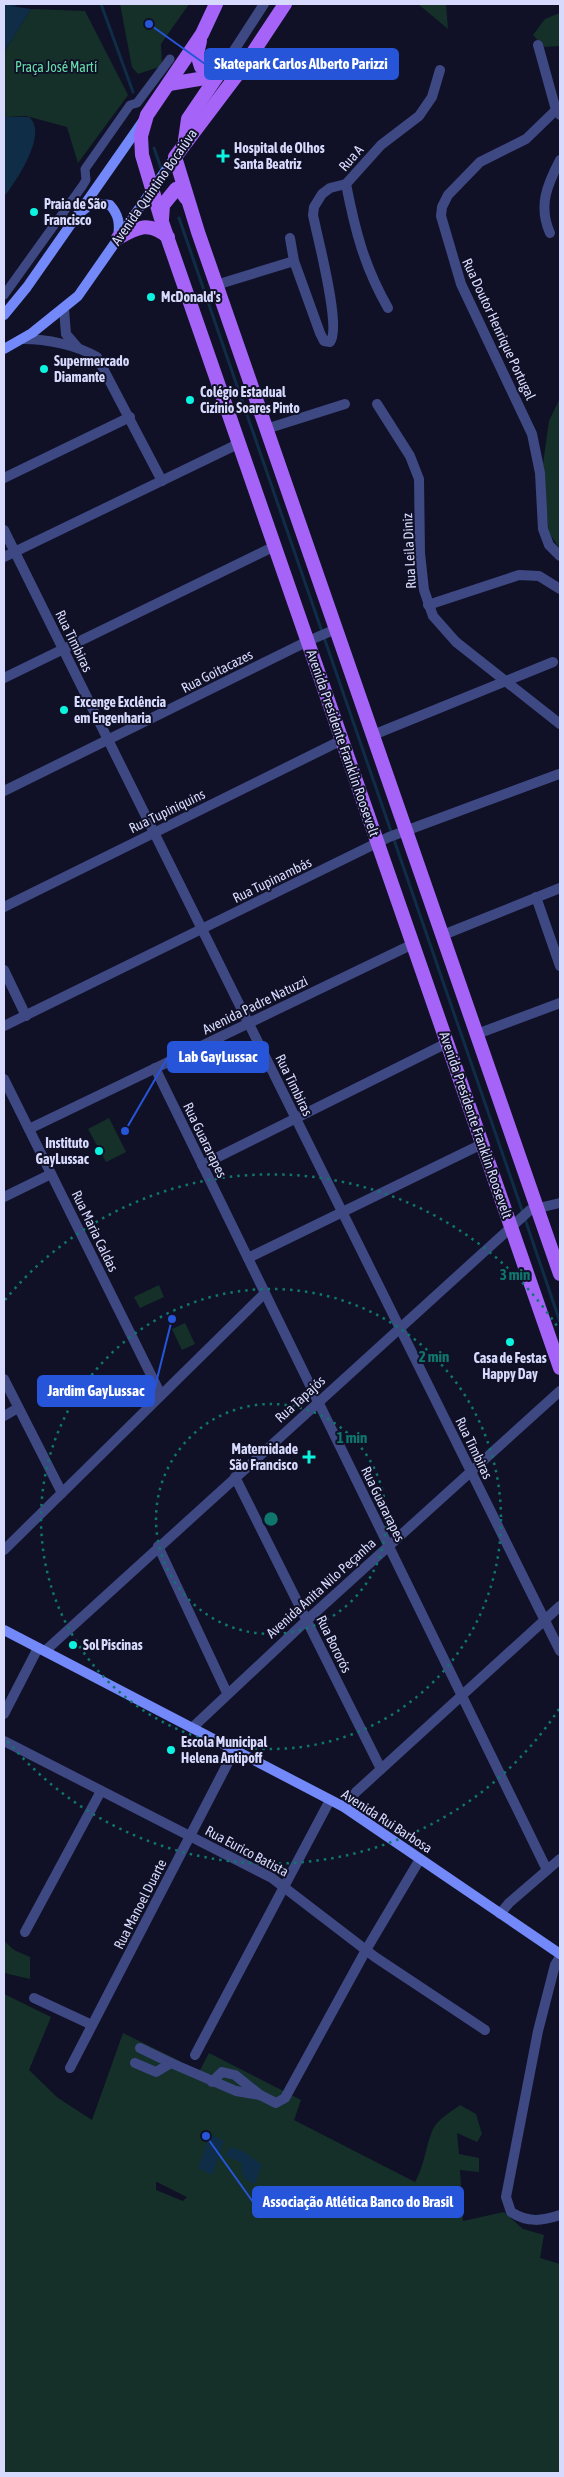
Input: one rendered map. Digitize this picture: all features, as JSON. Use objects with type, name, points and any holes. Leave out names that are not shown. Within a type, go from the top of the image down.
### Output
[{"type":"main road","points":[[4,315],[24,292],[169,84],[202,34],[216,4]]},
{"type":"main road","name":"Avenida Quintino Bocaiúva","points":[[4,349],[23,339],[64,309],[87,285],[185,141],[246,63],[285,4]]},
{"type":"main road","points":[[202,34],[197,54],[199,63],[203,69],[210,72],[220,72]]},
{"type":"main road","points":[[169,84],[220,72],[246,63]]},
{"type":"main road","points":[[185,141],[188,119],[220,72]]},
{"type":"main road","name":"Avenida Presidente Franklin Roosevelt","points":[[147,116],[141,146],[152,190],[275,546],[373,735],[403,832],[443,935],[534,1210],[560,1274]]},
{"type":"main road","name":"Avenida Presidente Franklin Roosevelt","points":[[175,157],[186,198],[266,429],[322,635],[342,740],[384,840],[413,944],[482,1144],[515,1223],[560,1368]]},
{"type":"main road","points":[[162,222],[163,205],[176,190],[182,192],[186,198]]},
{"type":"main road","points":[[78,213],[92,203],[110,205],[116,212],[120,223],[118,238]]},
{"type":"main road","points":[[118,238],[130,231],[149,226],[159,229],[168,237]]},
{"type":"main road","name":"Avenida Rui Barbosa","points":[[4,1630],[344,1807],[560,1956]]},
{"type":"street","points":[[220,72],[264,4]]},
{"type":"street","name":"Rua Doutor Henrique Portugal","points":[[538,45],[558,113],[526,139],[480,162],[448,195],[442,207],[441,216],[461,284],[532,434],[540,473],[543,529],[549,545],[560,556]]},
{"type":"street","points":[[4,295],[83,185],[86,180],[85,169],[130,105],[137,103],[170,59]]},
{"type":"street","name":"Rua A","points":[[294,261],[320,333],[326,342],[332,340],[334,318],[313,215],[314,207],[322,194],[330,188],[346,184],[381,145],[419,116],[432,97],[440,70]]},
{"type":"street","points":[[550,233],[544,211],[544,196],[560,160]]},
{"type":"street","points":[[346,184],[358,241],[370,276],[388,308]]},
{"type":"street","points":[[216,284],[294,261],[290,238]]},
{"type":"street","points":[[64,309],[66,334],[71,342],[81,350]]},
{"type":"street","points":[[23,339],[47,340],[98,357],[162,481]]},
{"type":"street","points":[[266,429],[345,404]]},
{"type":"street","name":"Rua Leila Diniz","points":[[377,404],[410,456],[419,479],[420,553],[424,590],[428,605],[434,616],[450,636],[560,724]]},
{"type":"street","points":[[4,478],[130,418]]},
{"type":"street","points":[[4,557],[240,443]]},
{"type":"street","name":"Rua Timbiras","points":[[4,530],[560,1651]]},
{"type":"street","points":[[4,678],[275,546]]},
{"type":"street","points":[[428,605],[520,575],[539,576],[560,589]]},
{"type":"street","name":"Rua Goitacazes","points":[[4,791],[322,635]]},
{"type":"street","points":[[373,735],[553,662]]},
{"type":"street","name":"Rua Tupiniquins","points":[[4,907],[342,740]]},
{"type":"street","name":"Rua Tupinambás","points":[[4,1026],[384,840],[559,774]]},
{"type":"street","points":[[443,935],[560,888]]},
{"type":"street","points":[[536,897],[560,966]]},
{"type":"street","name":"Avenida Padre Natuzzi","points":[[29,1129],[413,944]]},
{"type":"street","points":[[4,970],[26,1016]]},
{"type":"street","points":[[476,1034],[560,1002]]},
{"type":"street","points":[[202,1165],[448,1043]]},
{"type":"street","name":"Rua Guararapes","points":[[155,1068],[547,1870]]},
{"type":"street","name":"Rua Maria Caldas","points":[[4,1079],[161,1395]]},
{"type":"street","points":[[248,1258],[482,1144]]},
{"type":"street","points":[[4,1197],[50,1174]]},
{"type":"street","name":"Rua Tapajós","points":[[4,1714],[41,1649],[235,1477],[515,1223],[534,1210],[560,1203]]},
{"type":"street","points":[[4,1550],[265,1293]]},
{"type":"street","points":[[4,1379],[62,1493]]},
{"type":"street","name":"Avenida Anita Nilo Peçanha","points":[[192,1728],[306,1620],[560,1391]]},
{"type":"street","points":[[4,1416],[18,1408]]},
{"type":"street","name":"Rua Bororós","points":[[235,1477],[381,1769]]},
{"type":"street","points":[[158,1546],[227,1693]]},
{"type":"street","points":[[344,1807],[356,1792],[560,1606]]},
{"type":"street","name":"Rua Eurico Batista","points":[[4,1741],[284,1886],[366,1950],[485,2030]]},
{"type":"street","name":"Rua Manoel Duarte","points":[[70,2068],[234,1751]]},
{"type":"street","points":[[25,1932],[101,1791]]},
{"type":"street","points":[[195,2055],[330,1800]]},
{"type":"street","points":[[212,2082],[222,2072],[232,2073],[260,2095],[276,2103],[284,2098],[366,1950],[420,1859]]},
{"type":"street","points":[[500,1914],[509,1903],[560,1859]]},
{"type":"street","points":[[560,1956],[555,1965],[538,2031],[508,2178],[506,2197],[511,2212],[522,2219],[534,2221],[560,2215]]},
{"type":"street","points":[[34,1998],[92,2025]]},
{"type":"street","points":[[140,2048],[212,2082],[246,2094],[260,2095]]},
{"type":"street","points":[[135,2063],[156,2072],[171,2063]]},
{"type":"green space","points":[[120,4],[189,4],[161,44],[162,66],[138,74],[132,67]]},
{"type":"green space","points":[[418,4],[446,4],[448,29]]},
{"type":"green space","name":"Praça José Martí","points":[[31,9],[85,11],[128,95],[78,163],[67,127],[26,116],[4,117],[4,52]]},
{"type":"green space","points":[[560,13],[560,46],[544,47],[533,35],[545,19]]},
{"type":"green space","points":[[560,398],[560,549],[549,533],[542,471],[549,421]]},
{"type":"green space","points":[[109,1118],[126,1152],[106,1162],[88,1129]]},
{"type":"green space","points":[[159,1285],[164,1297],[140,1308],[134,1297]]},
{"type":"green space","points":[[185,1323],[195,1344],[182,1350],[172,1329]]},
{"type":"green space","points":[[4,1941],[14,1950],[30,1957],[30,1979],[4,1973]]},
{"type":"green space","points":[[4,1994],[51,2017],[29,2070],[58,2098],[92,2120],[123,2033],[180,2061],[179,2068],[196,2078],[209,2053],[301,2100],[294,2120],[415,2182],[435,2125],[460,2105],[476,2114],[482,2134],[477,2142],[457,2133],[459,2154],[479,2158],[479,2172],[460,2170],[463,2221],[504,2212],[523,2229],[544,2235],[540,2258],[560,2264],[560,2473],[4,2473]],"holes":[[[157,2182],[187,2197],[183,2201],[156,2190]]]},
{"type":"water","points":[[4,5],[31,9],[4,52]]},
{"type":"water","points":[[4,117],[29,117],[34,125],[35,135],[33,146],[22,170],[4,197]]},
{"type":"water","points":[[210,2134],[224,2141],[212,2175],[198,2168]]},
{"type":"water","points":[[230,2147],[243,2151],[262,2165],[255,2184],[248,2181],[244,2176],[242,2163],[225,2156]]},
{"type":"waterway","points":[[4,5],[16,4]]},
{"type":"waterway","points":[[101,4],[133,92]]},
{"type":"waterway","points":[[154,148],[161,168]]},
{"type":"waterway","points":[[179,218],[523,1213]]},
{"type":"waterway","points":[[525,1219],[560,1322]]},
{"type":"place","name":"Skatepark Carlos Alberto Parizzi","points":[[149,24]]},
{"type":"place","name":"Hospital de Olhos Santa Beatriz","points":[[223,156]]},
{"type":"place","name":"Praia de São Francisco","points":[[34,212]]},
{"type":"place","name":"McDonald's","points":[[151,297]]},
{"type":"place","name":"Supermercado Diamante","points":[[44,369]]},
{"type":"place","name":"Colégio Estadual Cizínio Soares Pinto","points":[[190,400]]},
{"type":"place","name":"Excenge Exclência em Engenharia","points":[[64,710]]},
{"type":"place","name":"Lab GayLussac","points":[[125,1131]]},
{"type":"place","name":"Instituto GayLussac","points":[[99,1151]]},
{"type":"place","name":"Jardim GayLussac","points":[[172,1319]]},
{"type":"place","name":"Casa de Festas Happy Day","points":[[510,1342]]},
{"type":"place","name":"Maternidade São Francisco","points":[[309,1457]]},
{"type":"place","name":"Sol Piscinas","points":[[73,1645]]},
{"type":"place","name":"Escola Municipal Helena Antipoff","points":[[171,1750]]},
{"type":"place","name":"Associação Atlética Banco do Brasil","points":[[206,2136]]}]
